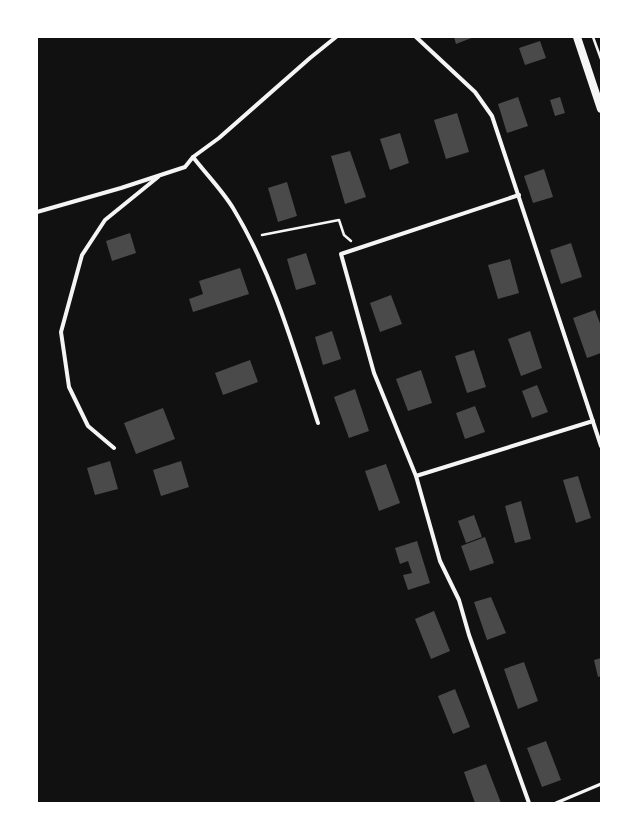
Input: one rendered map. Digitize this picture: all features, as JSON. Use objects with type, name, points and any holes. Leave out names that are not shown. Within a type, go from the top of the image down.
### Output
[{"type":"main road","points":[[576,37],[601,109]]},
{"type":"street","points":[[37,212],[185,167],[193,157],[219,138],[336,37]]},
{"type":"street","points":[[416,37],[475,92],[492,116],[601,446]]},
{"type":"street","points":[[193,157],[232,207],[282,308],[318,423]]},
{"type":"street","points":[[114,448],[88,426],[69,387],[61,332],[82,256],[105,220],[160,175]]},
{"type":"street","points":[[519,195],[341,254],[374,373],[416,476],[440,561],[459,600],[469,635],[529,803]]},
{"type":"street","points":[[416,476],[593,421]]},
{"type":"lane","points":[[556,803],[601,784]]},
{"type":"path","points":[[593,37],[601,59]]},
{"type":"path","points":[[262,235],[339,220],[344,235],[362,247]]},
{"type":"building","points":[[454,37],[474,37],[456,44]]},
{"type":"building","points":[[540,41],[546,58],[525,65],[519,48]]},
{"type":"building","points":[[518,97],[528,126],[507,133],[498,104]]},
{"type":"building","points":[[560,97],[565,113],[555,116],[550,100]]},
{"type":"building","points":[[457,113],[469,152],[446,159],[434,120]]},
{"type":"building","points":[[400,133],[409,163],[390,170],[380,139]]},
{"type":"building","points":[[350,151],[366,197],[345,204],[331,156]]},
{"type":"building","points":[[544,169],[553,197],[533,203],[524,176]]},
{"type":"building","points":[[287,182],[297,216],[278,222],[268,188]]},
{"type":"building","points":[[130,233],[136,253],[112,261],[106,241]]},
{"type":"building","points":[[571,243],[582,277],[561,284],[550,250]]},
{"type":"building","points":[[306,253],[316,284],[296,290],[287,259]]},
{"type":"building","points":[[510,259],[519,293],[498,299],[488,265]]},
{"type":"building","points":[[240,268],[249,294],[193,312],[189,299],[203,294],[199,281]]},
{"type":"building","points":[[391,295],[402,324],[380,332],[370,303]]},
{"type":"building","points":[[595,310],[601,326],[601,353],[587,358],[573,318]]},
{"type":"building","points":[[332,331],[341,359],[323,365],[315,337]]},
{"type":"building","points":[[530,331],[542,368],[521,376],[508,339]]},
{"type":"building","points":[[474,350],[486,387],[467,393],[455,356]]},
{"type":"building","points":[[250,360],[258,382],[223,395],[215,373]]},
{"type":"building","points":[[421,370],[432,403],[408,411],[396,379]]},
{"type":"building","points":[[537,385],[548,412],[532,418],[522,391]]},
{"type":"building","points":[[355,389],[369,431],[349,438],[334,397]]},
{"type":"building","points":[[475,406],[485,432],[465,439],[456,413]]},
{"type":"building","points":[[163,408],[175,439],[136,454],[124,423]]},
{"type":"building","points":[[110,461],[118,489],[95,495],[87,468]]},
{"type":"building","points":[[181,461],[189,487],[161,496],[153,470]]},
{"type":"building","points":[[386,464],[400,503],[379,511],[365,471]]},
{"type":"building","points":[[578,476],[591,518],[576,523],[563,480]]},
{"type":"building","points":[[521,501],[531,539],[515,543],[505,506]]},
{"type":"building","points":[[474,515],[482,537],[466,543],[458,521]]},
{"type":"building","points":[[485,537],[494,563],[470,571],[461,546]]},
{"type":"building","points":[[417,541],[430,583],[408,590],[403,575],[412,573],[408,561],[400,564],[395,548]]},
{"type":"building","points":[[491,597],[506,633],[487,640],[474,602]]},
{"type":"building","points":[[434,611],[450,651],[431,659],[415,619]]},
{"type":"building","points":[[601,658],[601,676],[598,677],[594,660]]},
{"type":"building","points":[[524,662],[538,701],[518,709],[504,669]]},
{"type":"building","points":[[455,689],[470,727],[453,734],[438,696]]},
{"type":"building","points":[[546,741],[561,780],[542,787],[527,748]]},
{"type":"building","points":[[486,764],[501,803],[475,803],[464,772]]}]
